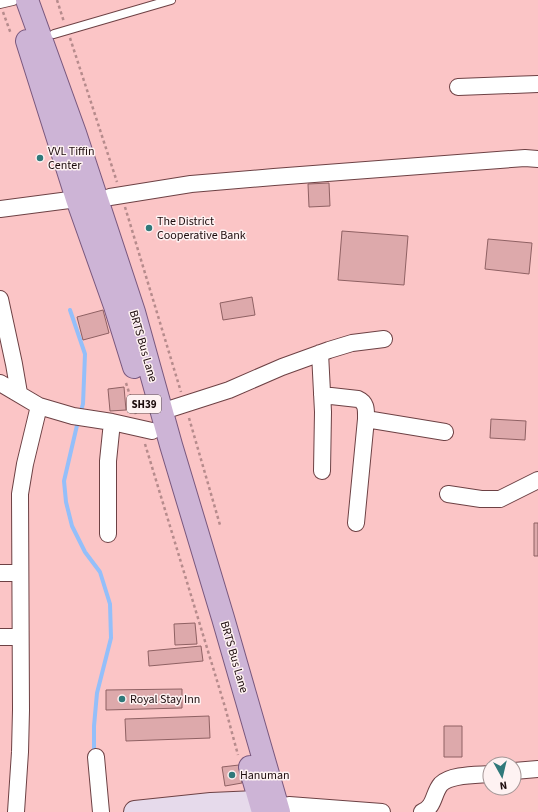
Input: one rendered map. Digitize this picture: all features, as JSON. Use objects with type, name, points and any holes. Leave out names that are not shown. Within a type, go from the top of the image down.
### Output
[{"type":"main road","name":"SH39","points":[[42,0],[61,32],[116,196],[146,309],[179,406],[222,571],[273,752],[276,808]]},
{"type":"main road","name":"SH39","points":[[10,2],[115,306],[146,430],[218,645],[276,808]]},
{"type":"main road","name":"BRTS Bus Lane","points":[[10,2],[75,133],[134,312],[171,445],[221,610],[276,808]]},
{"type":"street","points":[[458,87],[538,84]]},
{"type":"street","points":[[116,196],[191,184],[517,159],[532,158],[538,160]]},
{"type":"street","points":[[0,208],[77,199]]},
{"type":"street","points":[[0,299],[19,394]]},
{"type":"street","points":[[179,406],[229,390],[282,367],[320,353],[352,343],[384,339]]},
{"type":"street","points":[[320,353],[322,395],[322,470]]},
{"type":"street","points":[[0,382],[39,406],[79,417],[112,422],[146,430]]},
{"type":"street","points":[[322,395],[358,400],[363,402],[365,405],[366,419],[356,522]]},
{"type":"street","points":[[16,812],[20,745],[20,494],[24,464],[39,406]]},
{"type":"street","points":[[366,419],[445,432]]},
{"type":"street","points":[[108,534],[108,461],[112,422]]},
{"type":"street","points":[[448,494],[481,499],[500,499],[538,480]]},
{"type":"street","points":[[0,573],[20,573]]},
{"type":"street","points":[[0,637],[20,637]]},
{"type":"street","points":[[96,757],[101,812]]},
{"type":"street","points":[[522,770],[538,769]]},
{"type":"street","points":[[422,812],[433,802],[438,788],[447,780],[465,776],[482,775]]},
{"type":"street","points":[[135,812],[211,804],[382,812]]},
{"type":"lane","points":[[61,32],[171,0]]},
{"type":"path","points":[[56,0],[61,32],[116,196],[179,406],[220,525]]},
{"type":"path","points":[[10,2],[13,40]]},
{"type":"path","points":[[125,378],[146,430],[225,707],[238,758]]},
{"type":"building","points":[[329,183],[330,206],[309,207],[308,184]]},
{"type":"building","points":[[342,231],[408,236],[404,285],[338,280]]},
{"type":"building","points":[[488,239],[532,243],[529,274],[485,269]]},
{"type":"building","points":[[252,297],[255,315],[223,320],[220,303]]},
{"type":"building","points":[[103,310],[109,333],[83,340],[77,317]]},
{"type":"building","points":[[124,387],[126,410],[110,411],[108,389]]},
{"type":"building","points":[[491,419],[526,421],[525,440],[490,438]]},
{"type":"building","points":[[534,523],[538,523],[538,556],[534,556]]},
{"type":"building","points":[[195,623],[197,644],[175,645],[174,624]]},
{"type":"building","points":[[201,646],[203,661],[149,666],[148,651]]},
{"type":"building","points":[[182,689],[182,708],[106,710],[106,690]]},
{"type":"building","points":[[209,716],[210,738],[126,741],[125,719]]},
{"type":"building","points":[[444,726],[462,726],[462,757],[444,757]]},
{"type":"building","name":"Hanuman","points":[[239,765],[242,783],[225,786],[222,767]]},
{"type":"waterway","points":[[70,310],[85,354],[83,404],[80,414]]},
{"type":"waterway","points":[[78,421],[64,481],[66,502],[72,526],[85,552],[100,572],[110,604],[111,638],[97,693],[94,726],[94,754]]},
{"type":"place","name":"VVL Tiffin Center","points":[[40,158]]},
{"type":"place","name":"The District Cooperative Bank","points":[[149,228]]},
{"type":"place","name":"Royal Stay Inn","points":[[122,699]]},
{"type":"place","name":"Hanuman","points":[[232,775]]}]
